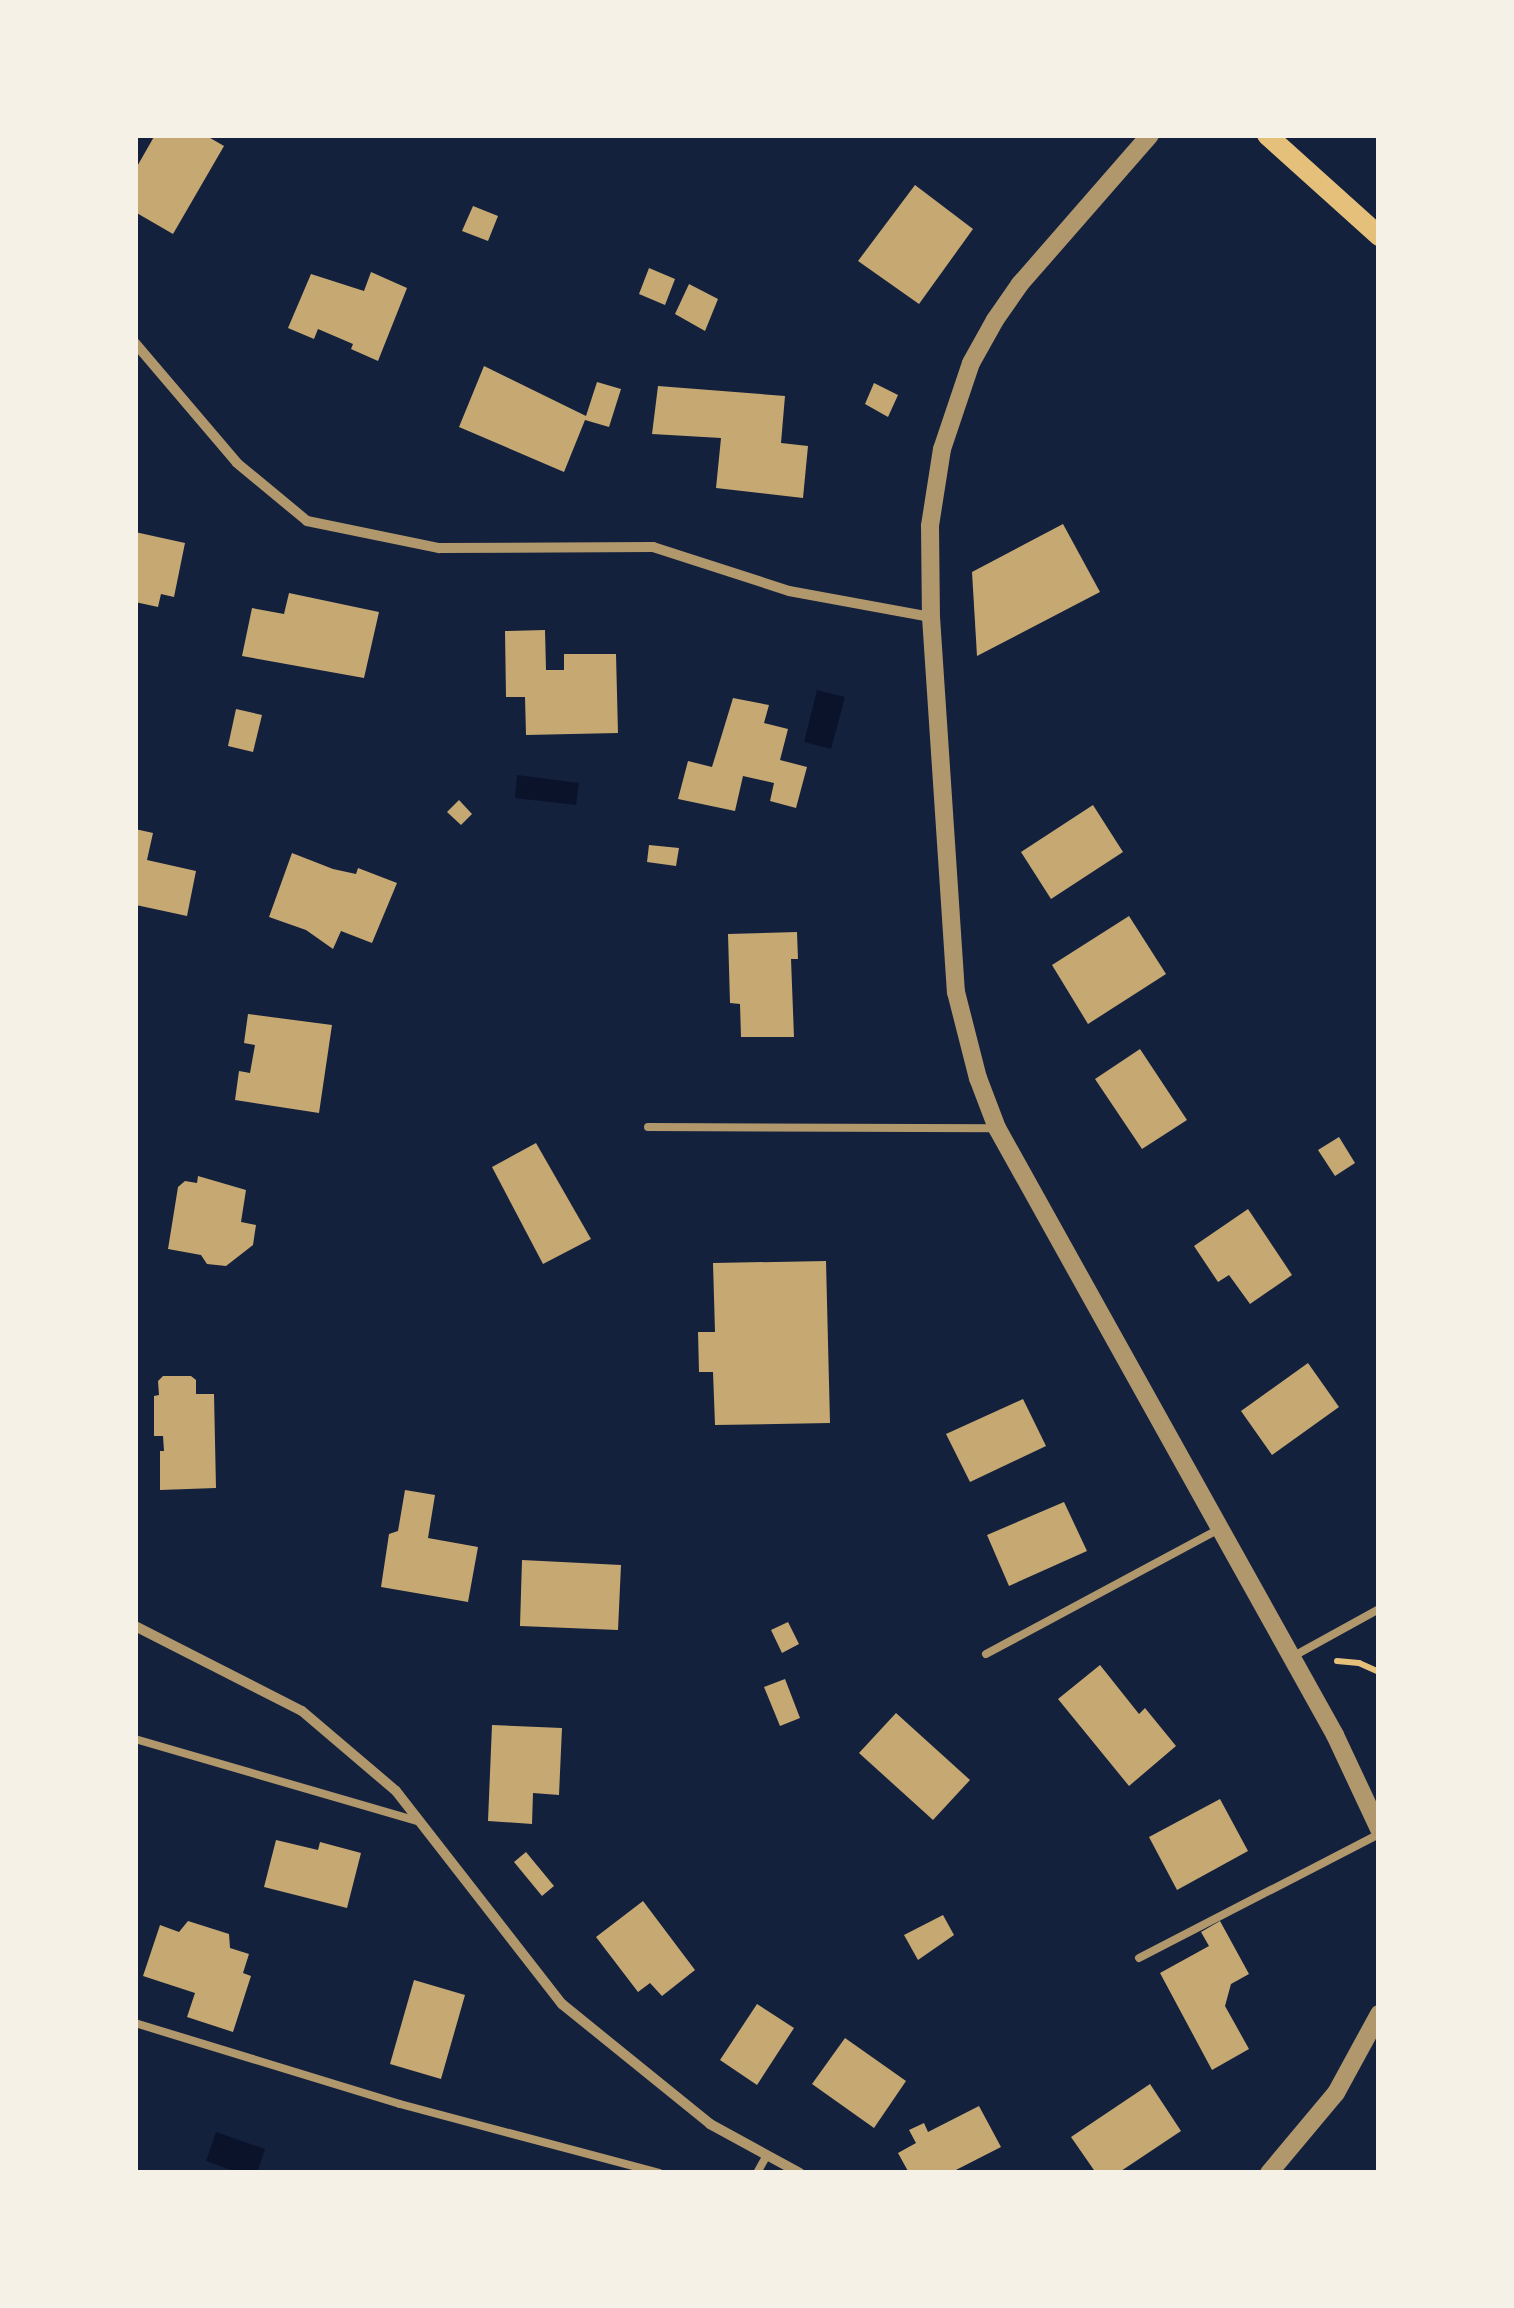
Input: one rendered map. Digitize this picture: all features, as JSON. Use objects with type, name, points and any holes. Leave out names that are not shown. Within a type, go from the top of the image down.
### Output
[{"type":"main road","points":[[1267,135],[1379,236]]},
{"type":"street","points":[[1150,135],[1020,284],[971,363],[953,407],[934,483],[931,616],[956,992],[978,1078],[997,1128],[1363,1788],[1379,1831]]},
{"type":"street","points":[[135,343],[237,463],[307,521],[438,548],[652,546],[790,591],[931,616]]},
{"type":"street","points":[[135,1626],[302,1711],[396,1791],[562,2004],[710,2124],[800,2173]]},
{"type":"street","points":[[1269,2173],[1336,2093],[1379,2014]]},
{"type":"lane","points":[[648,1127],[997,1128]]},
{"type":"lane","points":[[986,1654],[1221,1528]]},
{"type":"lane","points":[[1292,1658],[1379,1610]]},
{"type":"lane","points":[[135,1738],[420,1822]]},
{"type":"lane","points":[[1139,1958],[1379,1831]]},
{"type":"lane","points":[[135,2022],[400,2104],[659,2173]]},
{"type":"lane","points":[[757,2173],[767,2156]]},
{"type":"water","points":[[817,690],[845,697],[831,749],[804,742]]},
{"type":"water","points":[[517,775],[579,783],[576,805],[515,798]]},
{"type":"water","points":[[216,2132],[265,2149],[257,2173],[239,2173],[206,2161]]},
{"type":"building","points":[[155,135],[205,135],[224,146],[173,234],[135,212],[135,170]]},
{"type":"building","points":[[915,185],[973,229],[919,304],[858,261]]},
{"type":"building","points":[[473,206],[498,216],[488,241],[462,231]]},
{"type":"building","points":[[649,268],[675,279],[665,305],[639,294]]},
{"type":"building","points":[[371,272],[407,288],[378,361],[351,349],[353,344],[318,329],[314,339],[288,328],[311,274],[364,291]]},
{"type":"building","points":[[689,284],[718,299],[705,331],[675,314]]},
{"type":"building","points":[[484,366],[586,416],[597,382],[621,389],[609,427],[585,420],[564,472],[459,427]]},
{"type":"building","points":[[874,383],[898,395],[888,417],[865,404]]},
{"type":"building","points":[[658,386],[785,396],[781,443],[808,446],[803,498],[716,488],[721,438],[652,434]]},
{"type":"building","points":[[1063,524],[1100,592],[977,656],[972,572]]},
{"type":"building","points":[[135,532],[185,543],[174,597],[161,594],[158,607],[135,602]]},
{"type":"building","points":[[289,593],[379,612],[364,678],[242,656],[252,608],[284,614]]},
{"type":"building","points":[[545,630],[546,670],[564,670],[564,654],[616,654],[618,733],[526,735],[525,697],[506,697],[505,631]]},
{"type":"building","points":[[733,698],[769,705],[764,723],[788,729],[780,760],[807,767],[796,808],[770,801],[774,783],[743,776],[735,811],[678,799],[688,761],[712,767]]},
{"type":"building","points":[[236,709],[262,715],[253,752],[228,746]]},
{"type":"building","points":[[459,800],[472,814],[461,825],[447,812]]},
{"type":"building","points":[[1093,805],[1123,852],[1051,899],[1021,852]]},
{"type":"building","points":[[135,829],[153,833],[147,860],[196,871],[187,916],[136,905]]},
{"type":"building","points":[[649,845],[679,848],[676,866],[647,862]]},
{"type":"building","points":[[292,853],[333,869],[356,874],[358,868],[397,883],[372,943],[341,931],[333,949],[306,930],[269,917]]},
{"type":"building","points":[[1129,916],[1166,974],[1088,1024],[1052,965]]},
{"type":"building","points":[[797,932],[798,959],[791,959],[794,1037],[741,1037],[740,1004],[730,1003],[728,934]]},
{"type":"building","points":[[248,1014],[332,1025],[319,1113],[235,1100],[239,1071],[250,1073],[255,1045],[244,1043]]},
{"type":"building","points":[[1140,1049],[1187,1120],[1142,1149],[1095,1079]]},
{"type":"building","points":[[1339,1137],[1355,1163],[1335,1176],[1318,1150]]},
{"type":"building","points":[[536,1143],[591,1239],[543,1264],[492,1167]]},
{"type":"building","points":[[198,1176],[246,1190],[241,1222],[256,1225],[253,1245],[226,1266],[207,1264],[201,1255],[168,1249],[178,1187],[185,1181],[197,1183]]},
{"type":"building","points":[[1248,1209],[1292,1275],[1250,1304],[1229,1275],[1218,1282],[1194,1246]]},
{"type":"building","points":[[826,1261],[830,1423],[715,1425],[713,1372],[699,1372],[698,1332],[715,1332],[713,1263]]},
{"type":"building","points":[[1308,1363],[1339,1407],[1272,1455],[1241,1411]]},
{"type":"building","points":[[163,1376],[191,1376],[196,1380],[196,1394],[214,1394],[216,1488],[160,1490],[160,1451],[164,1451],[163,1436],[154,1436],[154,1396],[159,1395],[158,1381]]},
{"type":"building","points":[[1023,1399],[1046,1446],[970,1482],[946,1434]]},
{"type":"building","points":[[405,1490],[435,1495],[428,1538],[478,1547],[468,1602],[381,1587],[389,1534],[398,1531]]},
{"type":"building","points":[[1064,1502],[1087,1551],[1009,1586],[987,1535]]},
{"type":"building","points":[[522,1560],[621,1565],[618,1630],[520,1626]]},
{"type":"building","points":[[788,1622],[799,1644],[782,1653],[771,1630]]},
{"type":"building","points":[[1100,1665],[1139,1714],[1145,1708],[1176,1746],[1129,1786],[1058,1699]]},
{"type":"building","points":[[785,1679],[800,1718],[780,1726],[764,1687]]},
{"type":"building","points":[[896,1713],[970,1780],[933,1820],[859,1753]]},
{"type":"building","points":[[492,1725],[562,1728],[559,1795],[533,1793],[532,1824],[488,1821]]},
{"type":"building","points":[[1220,1799],[1248,1851],[1177,1890],[1149,1837]]},
{"type":"building","points":[[276,1840],[318,1850],[320,1842],[361,1853],[347,1908],[264,1887]]},
{"type":"building","points":[[526,1852],[554,1886],[542,1896],[514,1862]]},
{"type":"building","points":[[643,1901],[695,1970],[662,1996],[650,1983],[638,1992],[596,1937]]},
{"type":"building","points":[[943,1915],[954,1935],[918,1960],[904,1935]]},
{"type":"building","points":[[188,1921],[229,1934],[230,1948],[249,1954],[243,1973],[251,1976],[233,2032],[187,2017],[195,1993],[143,1976],[160,1925],[179,1932]]},
{"type":"building","points":[[1220,1921],[1249,1974],[1231,1984],[1225,2006],[1249,2049],[1212,2070],[1160,1973],[1209,1946],[1201,1932]]},
{"type":"building","points":[[414,1980],[465,1995],[441,2079],[390,2064]]},
{"type":"building","points":[[757,2004],[794,2028],[757,2085],[720,2060]]},
{"type":"building","points":[[845,2038],[906,2081],[874,2128],[812,2084]]},
{"type":"building","points":[[1150,2084],[1181,2131],[1118,2173],[1096,2173],[1071,2137]]},
{"type":"building","points":[[979,2106],[1001,2147],[950,2173],[909,2173],[898,2153],[916,2143],[909,2130],[924,2123],[928,2132]]}]
